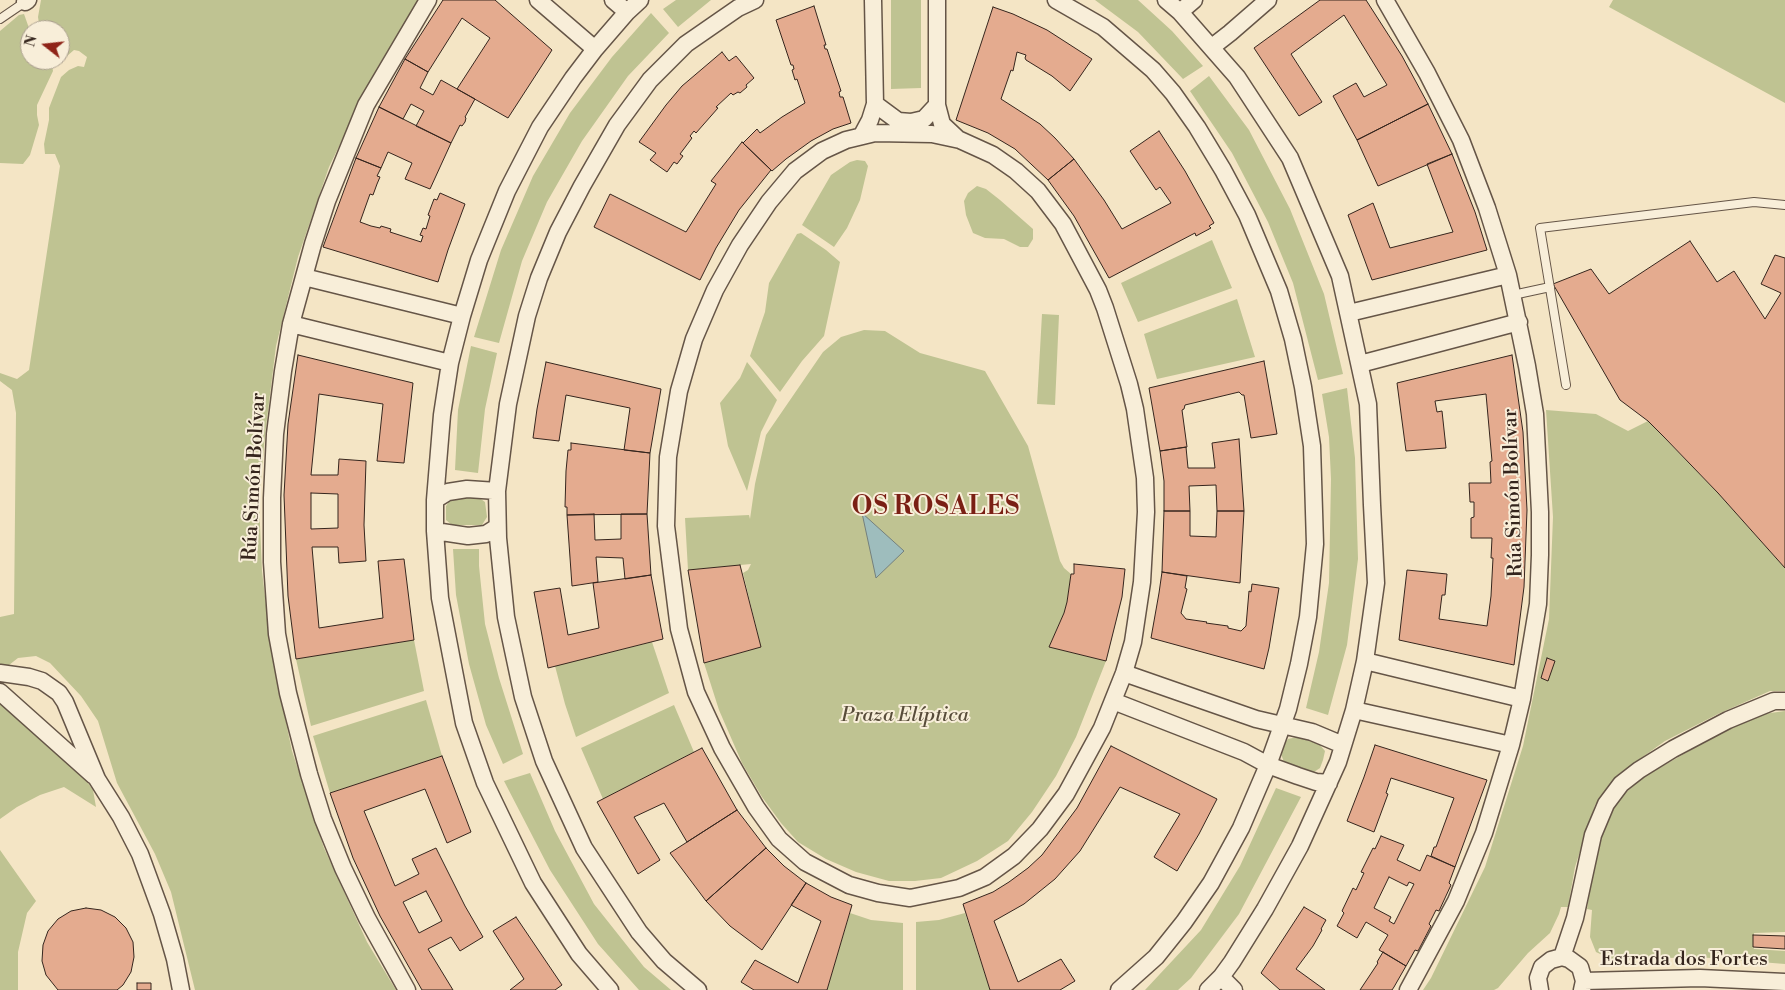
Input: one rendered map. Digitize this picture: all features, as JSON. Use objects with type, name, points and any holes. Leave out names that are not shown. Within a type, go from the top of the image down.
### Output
[{"type":"street","name":"Rúa Simón Bolívar","points":[[407,990],[342,868],[309,774],[288,693],[277,634],[272,562],[273,462],[282,371],[291,324],[327,201],[366,105],[388,64],[428,0]]},
{"type":"street","points":[[538,0],[595,49]]},
{"type":"street","points":[[613,0],[627,12]]},
{"type":"street","points":[[610,990],[580,954],[533,883],[485,783],[464,723],[440,598],[435,531],[435,500],[442,416],[450,363],[479,260],[507,191],[540,127],[573,78],[595,49],[640,0]]},
{"type":"street","points":[[698,990],[664,962],[638,932],[584,848],[544,761],[523,697],[506,617],[498,527],[497,491],[508,404],[527,316],[539,278],[558,232],[582,186],[617,125],[650,80],[686,44],[738,8],[754,0]]},
{"type":"street","points":[[862,135],[870,120],[875,104],[873,0]]},
{"type":"street","points":[[937,0],[937,105],[942,124],[960,140]]},
{"type":"street","points":[[1056,0],[1103,27],[1153,70],[1173,93],[1197,127],[1239,200],[1279,291],[1297,358],[1312,446],[1315,544],[1308,617],[1299,664],[1282,726],[1268,765],[1241,828],[1211,883],[1156,957],[1119,990]]},
{"type":"street","points":[[1166,0],[1180,12],[1237,77],[1290,158],[1340,276],[1368,404],[1376,583],[1365,661],[1354,710],[1329,783],[1300,846],[1265,909],[1220,977],[1208,990]]},
{"type":"street","points":[[1180,12],[1194,0]]},
{"type":"street","points":[[1212,47],[1230,34],[1268,0]]},
{"type":"street","name":"Rúa Simón Bolívar","points":[[1385,0],[1427,73],[1461,140],[1487,208],[1508,275],[1519,322],[1535,414],[1539,464],[1540,546],[1538,604],[1522,698],[1511,746],[1484,833],[1456,900],[1408,990]]},
{"type":"street","points":[[875,104],[898,120],[911,122],[924,118],[937,105]]},
{"type":"street","points":[[875,133],[932,134],[960,140],[993,155],[1038,190],[1063,224],[1098,290],[1116,339],[1135,409],[1145,478],[1146,503],[1142,582],[1133,642],[1124,673],[1102,728],[1066,794],[1040,829],[1014,856],[985,877],[959,888],[910,898],[878,894],[848,885],[805,862],[779,839],[756,807],[722,748],[696,692],[679,629],[666,526],[668,457],[678,391],[694,339],[716,290],[740,245],[769,202],[795,171],[822,151],[862,135],[875,133]]},
{"type":"street","points":[[1349,313],[1508,275]]},
{"type":"street","points":[[304,277],[462,316]]},
{"type":"street","points":[[1360,364],[1519,322]]},
{"type":"street","points":[[291,324],[450,363]]},
{"type":"street","points":[[435,500],[448,492],[467,490],[497,491]]},
{"type":"street","points":[[435,531],[468,536],[486,534],[498,527]]},
{"type":"street","points":[[1365,661],[1522,698]]},
{"type":"street","points":[[0,673],[42,681],[59,693],[65,702],[97,779],[121,817],[140,854],[162,914],[175,959],[181,990]]},
{"type":"street","points":[[1124,673],[1256,719],[1312,732],[1343,745]]},
{"type":"street","points":[[0,692],[97,779]]},
{"type":"street","points":[[1113,701],[1244,752],[1268,765],[1316,782],[1329,783]]},
{"type":"street","points":[[1534,988],[1540,972],[1546,963],[1562,957],[1568,943],[1593,835],[1606,804],[1620,784],[1673,748],[1720,724],[1774,701],[1785,701]]},
{"type":"street","points":[[1354,710],[1511,746]]},
{"type":"street","name":"Estrada dos Fortes","points":[[1562,957],[1569,959],[1580,967],[1583,986],[1700,978],[1785,982]]},
{"type":"street","points":[[1220,977],[1234,990]]},
{"type":"lane","points":[[0,19],[27,1]]},
{"type":"lane","points":[[1566,385],[1540,228],[1754,202],[1785,205]]},
{"type":"lane","points":[[1513,295],[1550,287]]},
{"type":"green space","points":[[41,0],[420,0],[377,68],[329,167],[298,257],[276,346],[259,502],[262,571],[272,656],[292,751],[324,848],[367,942],[396,990],[195,990],[171,892],[155,854],[117,783],[98,721],[81,696],[50,663],[36,656],[18,658],[9,665],[0,667],[0,617],[14,614],[16,413],[12,390],[0,381],[0,373],[17,379],[29,370],[60,166],[55,154],[45,154],[44,144],[49,120],[49,108],[61,77],[69,70],[78,66],[84,67],[87,57],[79,51],[74,50],[70,53],[70,20],[38,20]]},
{"type":"green space","points":[[676,0],[711,0],[678,27],[663,9]]},
{"type":"green space","points":[[891,0],[921,0],[921,88],[891,89]]},
{"type":"green space","points":[[1095,0],[1138,0],[1172,31],[1203,66],[1183,79],[1138,32]]},
{"type":"green space","points":[[1613,0],[1785,0],[1785,103],[1609,7]]},
{"type":"green space","points":[[651,13],[669,33],[628,76],[582,141],[547,202],[522,261],[499,343],[474,337],[501,250],[533,176],[570,113],[612,57]]},
{"type":"green space","points":[[24,14],[26,20],[20,20],[20,70],[53,71],[37,105],[39,125],[30,155],[23,164],[0,163],[0,31],[19,15]]},
{"type":"green space","points":[[1209,76],[1249,130],[1290,209],[1324,294],[1343,374],[1318,380],[1293,283],[1268,222],[1232,153],[1190,91]]},
{"type":"green space","points":[[857,160],[865,161],[868,166],[860,200],[847,228],[834,247],[802,225],[831,175],[850,162]]},
{"type":"green space","points":[[977,186],[986,189],[1033,229],[1033,239],[1028,247],[1020,247],[1004,239],[985,238],[973,233],[966,215],[964,201],[968,193]]},
{"type":"green space","points":[[801,233],[840,262],[824,336],[802,361],[780,392],[750,356],[765,312],[769,283],[797,234]]},
{"type":"green space","points":[[1212,240],[1232,288],[1138,322],[1121,283]]},
{"type":"green space","points":[[1237,299],[1255,357],[1157,379],[1144,334]]},
{"type":"green space","points":[[1042,314],[1059,315],[1055,405],[1037,404]]},
{"type":"green space","name":"Praza Elíptica","points":[[864,330],[885,331],[920,353],[985,371],[1028,446],[1060,561],[1071,574],[1064,613],[1049,647],[1106,661],[1076,737],[1056,776],[1032,812],[1008,841],[977,861],[941,878],[889,881],[856,872],[826,859],[798,842],[781,823],[762,797],[742,763],[719,710],[704,663],[761,647],[743,573],[748,570],[751,564],[688,570],[685,518],[749,515],[750,519],[755,484],[766,435],[823,352],[841,337]]},
{"type":"green space","points":[[471,346],[497,353],[485,409],[478,473],[455,470],[458,410]]},
{"type":"green space","points":[[747,362],[777,400],[761,432],[747,491],[728,446],[720,403],[740,378]]},
{"type":"green space","points":[[1347,388],[1355,458],[1358,559],[1347,645],[1328,715],[1306,708],[1319,652],[1329,583],[1331,479],[1329,437],[1322,394]]},
{"type":"green space","points":[[1546,410],[1596,414],[1628,431],[1648,421],[1718,493],[1785,568],[1785,691],[1770,691],[1718,714],[1665,741],[1620,773],[1595,805],[1575,867],[1568,907],[1561,907],[1550,933],[1528,953],[1498,988],[1494,990],[1423,990],[1431,978],[1485,867],[1523,746],[1549,619],[1553,517]]},
{"type":"green space","points":[[478,497],[485,502],[487,517],[482,525],[452,525],[446,520],[446,506],[451,499]]},
{"type":"green space","points":[[453,549],[479,549],[485,624],[499,678],[523,754],[503,764],[486,725],[469,664],[456,595]]},
{"type":"green space","points":[[414,640],[424,691],[311,726],[296,659]]},
{"type":"green space","points":[[652,642],[669,693],[576,737],[555,666]]},
{"type":"green space","points":[[0,698],[80,772],[93,790],[96,807],[64,787],[40,795],[17,807],[0,819]]},
{"type":"green space","points":[[426,700],[442,756],[330,793],[313,736]]},
{"type":"green space","points":[[674,705],[694,752],[603,799],[581,748]]},
{"type":"green space","points":[[1785,711],[1785,932],[1754,933],[1753,947],[1754,949],[1785,951],[1785,964],[1698,957],[1613,960],[1596,952],[1590,937],[1592,910],[1587,909],[1592,876],[1604,825],[1620,798],[1642,778],[1724,731],[1763,714]]},
{"type":"green space","points":[[1297,737],[1319,744],[1325,751],[1320,768],[1314,772],[1304,771],[1284,762],[1281,754],[1283,746],[1288,739]]},
{"type":"green space","points":[[530,773],[555,831],[594,904],[644,967],[671,990],[639,990],[598,944],[550,870],[504,781]]},
{"type":"green space","points":[[1276,788],[1301,797],[1239,914],[1191,978],[1178,990],[1145,990],[1201,930],[1240,866]]},
{"type":"green space","points":[[0,850],[36,901],[27,913],[18,952],[18,990],[0,990]]},
{"type":"green space","points":[[850,913],[871,920],[903,923],[903,990],[827,990]]},
{"type":"green space","points":[[965,913],[990,990],[916,990],[916,922],[939,920]]},
{"type":"water","points":[[862,513],[904,551],[876,578]]},
{"type":"building","points":[[443,0],[495,0],[552,50],[508,118],[457,89],[490,38],[462,18],[428,72],[405,59]]},
{"type":"building","points":[[1320,0],[1366,0],[1402,56],[1428,104],[1357,140],[1333,96],[1356,83],[1364,97],[1387,85],[1344,15],[1291,54],[1322,102],[1299,116],[1254,48]]},
{"type":"building","points":[[814,6],[826,45],[824,45],[825,49],[827,49],[841,91],[839,92],[840,97],[843,97],[851,123],[833,129],[811,141],[772,171],[743,143],[757,129],[760,133],[805,103],[797,79],[795,80],[792,70],[794,69],[793,65],[791,65],[776,20]]},
{"type":"building","points":[[993,7],[1047,30],[1092,59],[1070,91],[1052,76],[1026,60],[1026,55],[1017,52],[1013,71],[1011,70],[1001,99],[1040,124],[1074,159],[1048,180],[1015,149],[988,133],[956,120]]},
{"type":"building","points":[[722,52],[729,61],[736,56],[754,78],[740,93],[738,92],[733,95],[731,93],[716,107],[718,108],[696,133],[694,131],[690,136],[692,138],[680,154],[683,156],[677,164],[674,162],[667,172],[650,160],[656,153],[639,142],[682,86]]},
{"type":"building","points":[[405,59],[428,72],[420,88],[433,95],[441,80],[475,99],[465,117],[465,122],[462,126],[460,125],[451,143],[416,126],[424,111],[411,104],[403,119],[379,107]]},
{"type":"building","points":[[1428,104],[1452,154],[1378,186],[1357,140]]},
{"type":"building","points":[[379,107],[451,143],[430,189],[405,179],[412,163],[388,152],[381,168],[356,158]]},
{"type":"building","points":[[1159,131],[1185,171],[1214,223],[1209,226],[1211,228],[1196,236],[1195,233],[1109,278],[1074,216],[1048,180],[1074,159],[1104,200],[1122,229],[1171,203],[1160,187],[1156,190],[1130,151]]},
{"type":"building","points":[[742,142],[771,170],[739,210],[716,248],[700,280],[594,227],[610,194],[686,232],[716,184],[711,181]]},
{"type":"building","points":[[1452,154],[1475,212],[1487,250],[1372,280],[1348,215],[1373,203],[1390,248],[1453,232],[1427,164]]},
{"type":"building","points":[[356,158],[381,168],[377,176],[380,177],[373,195],[370,194],[360,222],[391,229],[390,232],[421,242],[423,236],[420,235],[423,228],[426,229],[430,216],[428,215],[434,199],[437,200],[440,193],[465,204],[438,282],[323,247]]},
{"type":"building","points":[[1690,241],[1717,282],[1734,271],[1765,319],[1781,293],[1761,284],[1775,255],[1785,258],[1785,568],[1718,493],[1664,437],[1648,421],[1620,400],[1553,284],[1591,269],[1609,294]]},
{"type":"building","points":[[298,355],[413,383],[404,463],[377,461],[383,404],[319,394],[311,475],[338,475],[339,459],[366,461],[364,525],[366,561],[339,563],[338,547],[312,547],[319,628],[383,618],[378,561],[404,559],[414,640],[296,659],[288,596],[284,495],[288,424]],"holes":[[[311,493],[338,494],[338,528],[311,529]]]},
{"type":"building","points":[[1512,355],[1523,432],[1527,510],[1524,587],[1514,665],[1399,640],[1407,570],[1447,574],[1445,595],[1442,595],[1439,619],[1487,626],[1493,558],[1491,558],[1492,538],[1471,538],[1471,518],[1474,517],[1474,502],[1470,502],[1469,483],[1491,483],[1490,462],[1492,461],[1486,394],[1435,401],[1437,412],[1442,411],[1446,448],[1406,451],[1397,383]]},
{"type":"building","points":[[1264,361],[1277,434],[1251,438],[1244,395],[1239,392],[1185,405],[1182,410],[1187,447],[1160,451],[1149,388]]},
{"type":"building","points":[[546,362],[661,389],[650,453],[624,450],[630,408],[566,395],[559,441],[533,438]]},
{"type":"building","points":[[1239,439],[1244,511],[1217,511],[1216,485],[1189,486],[1190,511],[1164,511],[1164,481],[1160,451],[1186,447],[1188,468],[1215,468],[1212,443]]},
{"type":"building","points":[[571,443],[650,453],[647,514],[567,515],[567,507],[565,507],[566,471],[568,450],[571,450]]},
{"type":"building","points":[[1164,511],[1190,511],[1190,536],[1216,537],[1217,511],[1244,511],[1240,583],[1162,572]]},
{"type":"building","points":[[594,514],[595,540],[621,539],[621,514],[647,514],[651,575],[625,579],[623,558],[596,557],[598,582],[572,586],[567,515]]},
{"type":"building","points":[[1074,564],[1125,569],[1122,597],[1106,661],[1049,647],[1064,613],[1071,574],[1074,574]]},
{"type":"building","points":[[740,565],[761,647],[704,663],[688,570]]},
{"type":"building","points":[[1162,572],[1187,576],[1185,588],[1187,589],[1181,613],[1186,619],[1228,626],[1228,628],[1241,631],[1246,626],[1249,591],[1251,592],[1252,584],[1279,588],[1264,669],[1151,638]]},
{"type":"building","points":[[651,575],[663,639],[548,668],[534,592],[560,588],[568,635],[599,628],[593,583]]},
{"type":"building","points":[[1547,658],[1555,661],[1548,681],[1541,678]]},
{"type":"building","points":[[1375,745],[1487,780],[1455,867],[1431,856],[1454,798],[1391,778],[1386,793],[1388,794],[1374,832],[1347,821]]},
{"type":"building","points":[[1111,746],[1217,799],[1177,871],[1154,857],[1180,814],[1120,787],[1080,851],[1055,879],[1024,904],[994,921],[1018,982],[1061,959],[1075,981],[1060,990],[990,990],[963,904],[993,892],[1028,868],[1042,855],[1077,808]]},
{"type":"building","points":[[702,748],[737,810],[687,842],[664,803],[634,817],[660,860],[638,874],[597,802]]},
{"type":"building","points":[[442,756],[471,832],[447,843],[425,789],[364,811],[395,886],[419,874],[412,859],[436,848],[483,937],[460,951],[451,937],[428,949],[453,990],[422,990],[380,916],[353,858],[330,793]],"holes":[[[426,891],[442,921],[419,933],[403,902]]]},
{"type":"building","points":[[737,810],[766,848],[706,901],[670,853]]},
{"type":"building","points":[[1381,836],[1404,845],[1397,860],[1420,871],[1427,855],[1455,867],[1449,883],[1451,885],[1439,911],[1436,910],[1429,924],[1431,926],[1418,951],[1415,950],[1406,966],[1379,950],[1388,935],[1366,922],[1357,938],[1337,926],[1353,888],[1356,890],[1364,873],[1361,872],[1373,848],[1375,849]],"holes":[[[1389,877],[1407,886],[1409,882],[1414,884],[1394,924],[1389,921],[1391,917],[1374,908]]]},
{"type":"building","points":[[766,848],[784,866],[806,883],[762,950],[730,926],[706,901]]},
{"type":"building","points":[[806,883],[831,897],[852,905],[827,990],[754,990],[741,982],[755,960],[798,983],[821,921],[791,905]]},
{"type":"building","points":[[1304,907],[1326,920],[1313,946],[1296,969],[1325,990],[1280,990],[1261,973]]},
{"type":"building","points":[[86,908],[101,910],[115,917],[126,928],[133,942],[134,957],[131,972],[123,985],[117,990],[58,990],[46,975],[42,961],[43,945],[48,931],[58,919],[71,911]]},
{"type":"building","points":[[516,917],[562,985],[555,990],[510,990],[524,979],[493,931]]},
{"type":"building","points":[[1753,935],[1785,936],[1785,949],[1753,947]]},
{"type":"building","points":[[1383,952],[1406,966],[1394,987],[1392,990],[1360,990],[1378,963]]},
{"type":"building","points":[[137,983],[151,983],[151,990],[137,990]]},
{"type":"district","name":"OS ROSALES","points":[[936,508]]}]
